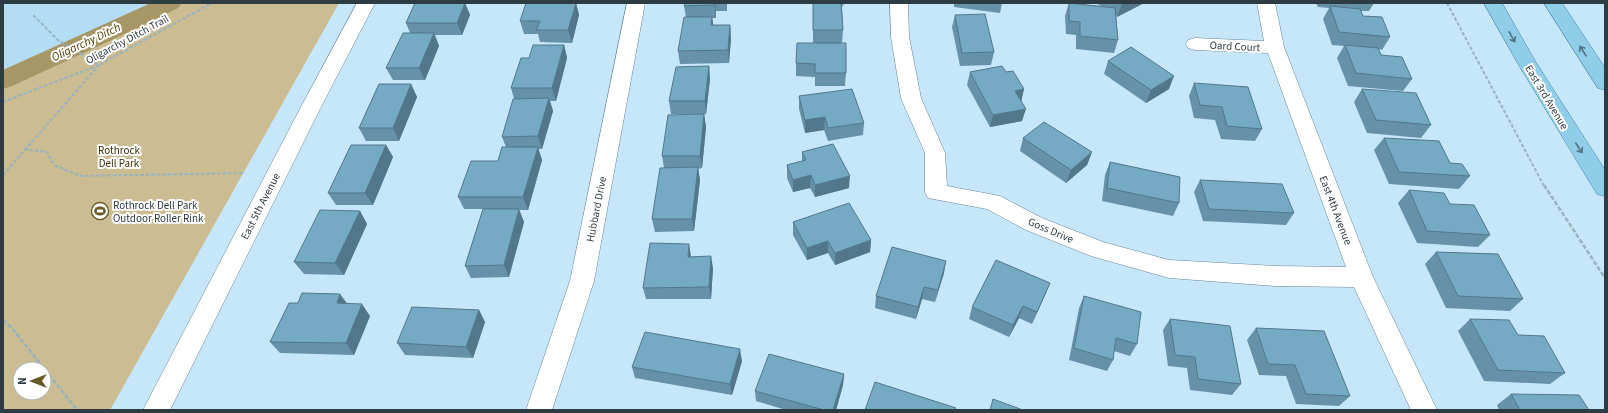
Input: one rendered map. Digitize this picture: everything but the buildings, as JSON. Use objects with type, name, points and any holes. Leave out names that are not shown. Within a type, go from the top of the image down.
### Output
[{"type":"main road","name":"East 3rd Avenue","points":[[1493,3],[1534,75],[1605,188]]},
{"type":"main road","points":[[1553,3],[1605,83]]},
{"type":"street","name":"East 5th Avenue","points":[[156,410],[312,105],[366,3]]},
{"type":"street","name":"Hubbard Drive","points":[[539,410],[582,281],[636,3]]},
{"type":"street","name":"Goss Drive","points":[[899,3],[900,37],[911,98],[935,153],[936,192],[992,202],[1034,224],[1099,250],[1169,269],[1275,276],[1361,277]]},
{"type":"street","name":"East 4th Avenue","points":[[1266,3],[1275,48],[1361,277],[1424,410]]},
{"type":"street","name":"Oard Court","points":[[1195,44],[1275,48]]},
{"type":"path","name":"Oligarchy Ditch Trail","points":[[3,102],[99,65],[212,3]]},
{"type":"path","points":[[1447,3],[1540,180],[1605,278]]},
{"type":"path","points":[[3,175],[24,149],[99,65],[58,40],[33,15]]},
{"type":"path","points":[[24,149],[47,152],[54,165],[80,176],[246,173]]},
{"type":"path","points":[[3,320],[12,328],[77,410]]},
{"type":"shaded area","points":[[3,3],[170,3],[3,80]]},
{"type":"green space","name":"Rothrock Dell Park","points":[[170,3],[339,3],[110,410],[3,410],[3,80]]},
{"type":"waterway","name":"Oligarchy Ditch","points":[[3,80],[134,21],[170,3]]},
{"type":"place","name":"Rothrock Dell Park Outdoor Roller Rink","points":[[100,211]]}]
